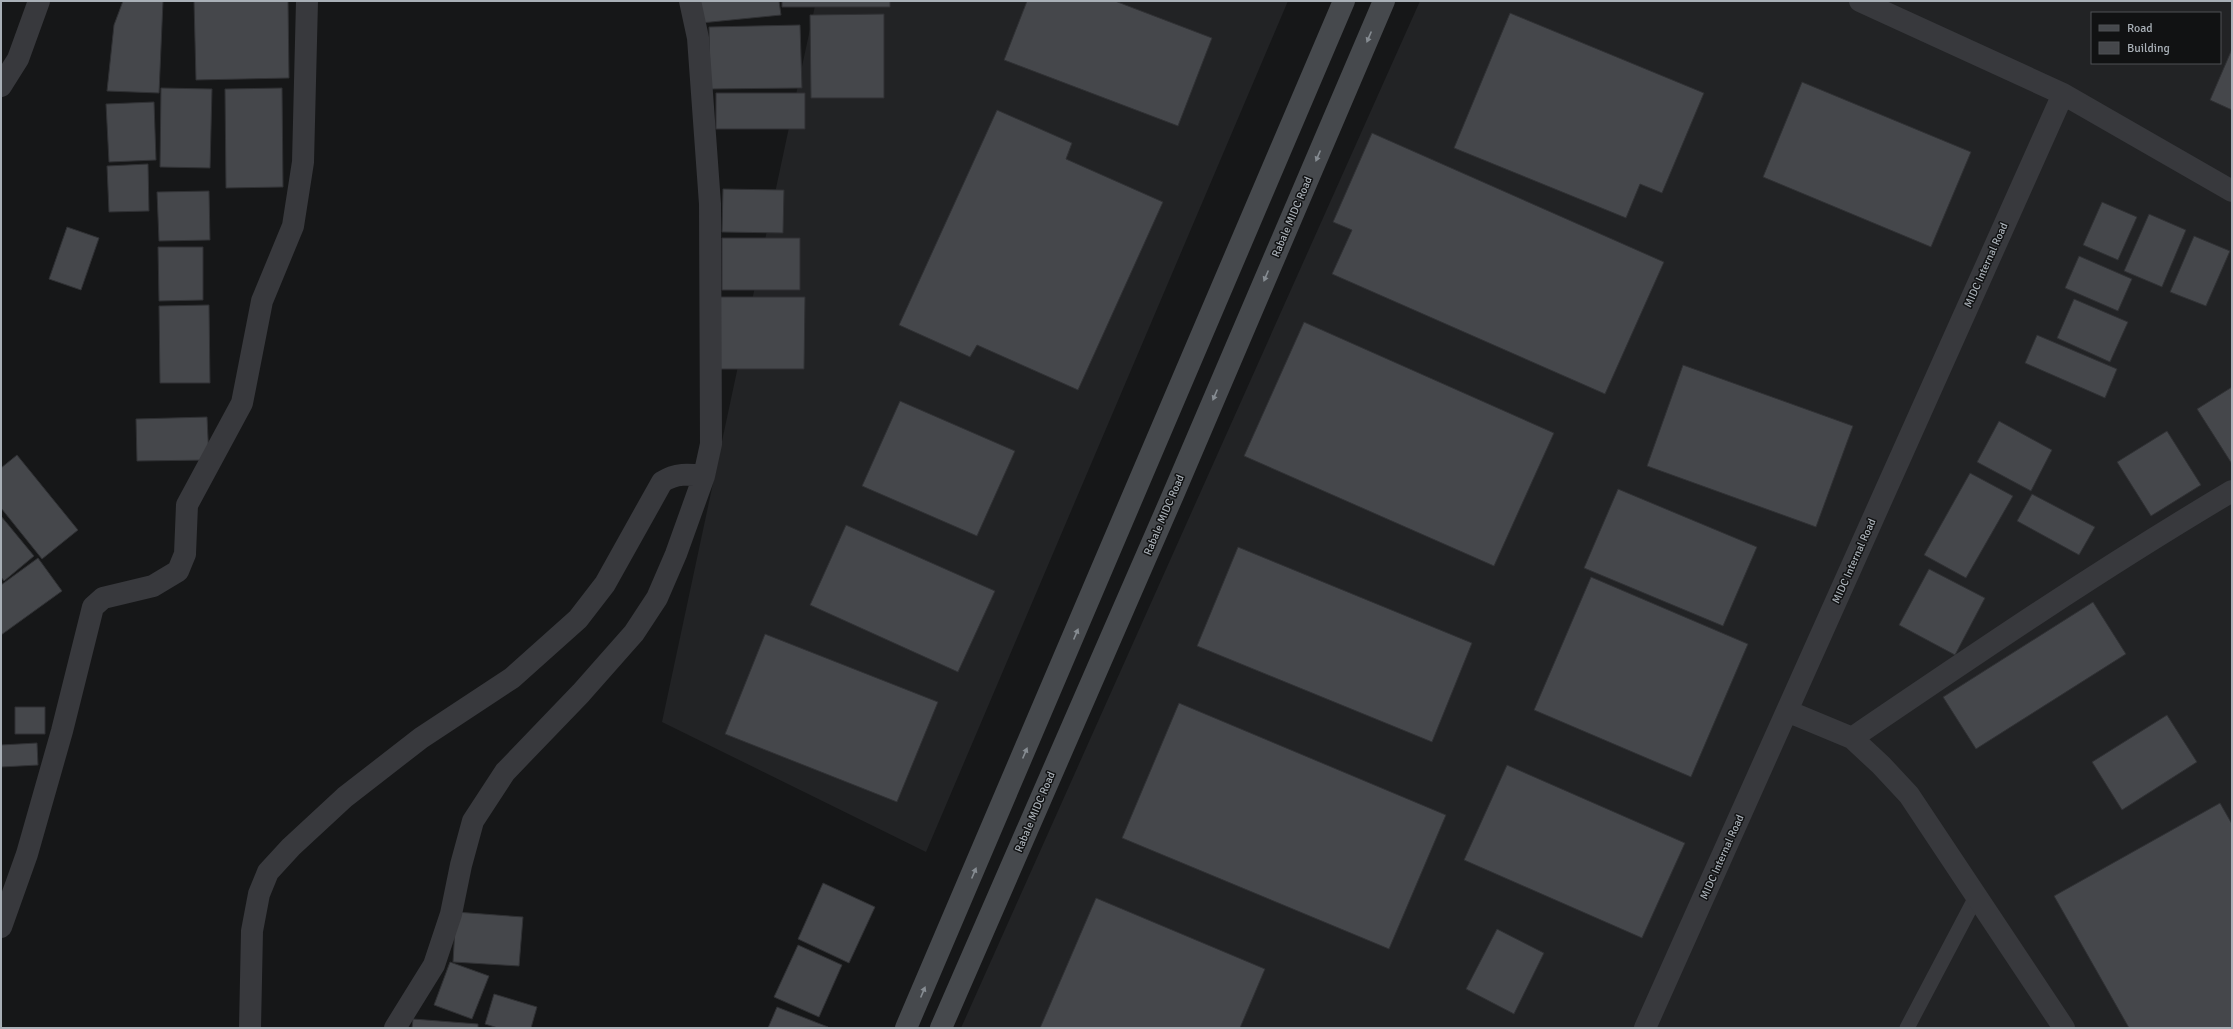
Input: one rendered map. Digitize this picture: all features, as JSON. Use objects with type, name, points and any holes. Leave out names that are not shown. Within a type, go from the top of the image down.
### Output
[{"type":"main road","points":[[906,1028],[1037,726],[1344,1]]},
{"type":"main road","name":"Rabale MIDC Road","points":[[942,1028],[1384,1]]},
{"type":"main road","points":[[1211,317],[1242,332]]},
{"type":"main road","points":[[1037,726],[1067,738]]},
{"type":"street","points":[[1,86],[18,59],[39,1]]},
{"type":"street","points":[[1,927],[27,854],[62,731],[93,607],[102,598],[153,586],[178,571],[186,554],[187,505],[242,403],[262,301],[293,226],[303,162],[307,1]]},
{"type":"street","points":[[395,1028],[434,965],[451,914],[461,865],[473,821],[505,772],[581,693],[634,633],[657,598],[676,554],[704,476],[711,444],[710,204],[698,38],[690,1]]},
{"type":"street","points":[[1860,1],[2063,94],[2232,191]]},
{"type":"street","name":"MIDC Internal Road","points":[[1645,1028],[2063,94]]},
{"type":"street","points":[[250,1028],[252,932],[259,894],[268,872],[291,847],[345,797],[421,738],[512,678],[578,619],[604,584],[662,482],[670,477],[685,474],[704,476]]},
{"type":"street","points":[[1852,738],[2011,629],[2142,544],[2232,491]]},
{"type":"street","points":[[1787,711],[1852,738],[1881,765],[1908,795],[2064,1028]]},
{"type":"lane","points":[[1907,1028],[1976,897]]},
{"type":"shaded area","points":[[816,1],[1288,1],[926,852],[662,722]]},
{"type":"shaded area","points":[[1420,1],[2232,1],[2232,1028],[961,1028]]},
{"type":"building","points":[[123,1],[163,1],[159,93],[107,91],[114,25]]},
{"type":"building","points":[[194,1],[288,1],[289,78],[196,80]]},
{"type":"building","points":[[699,1],[779,1],[781,15],[701,23]]},
{"type":"building","points":[[782,1],[890,1],[890,7],[782,7]]},
{"type":"building","points":[[1027,1],[1115,1],[1212,38],[1178,126],[1004,60]]},
{"type":"building","points":[[1510,13],[1704,93],[1662,193],[1640,184],[1626,218],[1454,148]]},
{"type":"building","points":[[884,14],[884,98],[811,98],[810,15]]},
{"type":"building","points":[[800,25],[802,88],[710,89],[709,27]]},
{"type":"building","points":[[2232,49],[2232,110],[2210,100]]},
{"type":"building","points":[[1802,82],[1971,152],[1931,247],[1763,177]]},
{"type":"building","points":[[161,88],[212,89],[210,168],[160,167]]},
{"type":"building","points":[[282,88],[283,187],[226,188],[225,89]]},
{"type":"building","points":[[716,93],[805,93],[805,129],[716,129]]},
{"type":"building","points":[[154,102],[156,160],[109,162],[106,104]]},
{"type":"building","points":[[997,110],[1072,143],[1066,159],[1163,202],[1078,390],[977,345],[970,357],[899,325]]},
{"type":"building","points":[[1372,133],[1664,262],[1605,394],[1332,274],[1352,230],[1333,222]]},
{"type":"building","points":[[148,164],[149,211],[109,212],[107,166]]},
{"type":"building","points":[[723,189],[784,190],[783,233],[722,232]]},
{"type":"building","points":[[209,191],[210,240],[159,241],[157,192]]},
{"type":"building","points":[[2102,202],[2137,217],[2118,260],[2083,245]]},
{"type":"building","points":[[2149,214],[2186,230],[2162,287],[2124,271]]},
{"type":"building","points":[[67,227],[99,238],[81,290],[49,279]]},
{"type":"building","points":[[2194,236],[2230,251],[2206,306],[2170,292]]},
{"type":"building","points":[[722,238],[800,238],[800,290],[722,290]]},
{"type":"building","points":[[158,247],[203,247],[203,300],[159,301]]},
{"type":"building","points":[[2079,256],[2132,279],[2118,311],[2065,288]]},
{"type":"building","points":[[715,297],[805,297],[804,369],[714,369]]},
{"type":"building","points":[[2074,299],[2128,322],[2110,362],[2057,338]]},
{"type":"building","points":[[209,305],[210,383],[160,383],[159,306]]},
{"type":"building","points":[[1304,322],[1554,433],[1494,566],[1244,456]]},
{"type":"building","points":[[2037,335],[2117,369],[2105,398],[2025,363]]},
{"type":"building","points":[[1683,365],[1853,426],[1816,527],[1647,466]]},
{"type":"building","points":[[2232,387],[2232,464],[2197,409]]},
{"type":"building","points":[[900,401],[1015,451],[977,536],[862,486]]},
{"type":"building","points":[[207,417],[209,460],[137,461],[136,419]]},
{"type":"building","points":[[1999,421],[2052,450],[2031,491],[1977,462]]},
{"type":"building","points":[[2167,431],[2201,485],[2151,516],[2117,462]]},
{"type":"building","points":[[17,455],[78,530],[42,559],[1,508],[1,468]]},
{"type":"building","points":[[1970,473],[2013,496],[1966,578],[1924,555]]},
{"type":"building","points":[[1618,489],[1757,547],[1723,626],[1584,568]]},
{"type":"building","points":[[2032,494],[2095,527],[2079,555],[2017,521]]},
{"type":"building","points":[[1,516],[34,556],[4,581],[1,577]]},
{"type":"building","points":[[846,525],[995,591],[958,672],[810,605]]},
{"type":"building","points":[[1238,547],[1472,643],[1432,742],[1197,646]]},
{"type":"building","points":[[38,558],[62,591],[1,635],[1,585]]},
{"type":"building","points":[[1929,569],[1985,598],[1955,655],[1899,625]]},
{"type":"building","points":[[1591,577],[1748,644],[1691,777],[1534,710]]},
{"type":"building","points":[[2093,602],[2126,654],[1976,749],[1943,697]]},
{"type":"building","points":[[765,634],[938,702],[897,802],[725,734]]},
{"type":"building","points":[[1179,703],[1446,815],[1389,949],[1122,838]]},
{"type":"building","points":[[15,707],[45,707],[45,734],[15,734]]},
{"type":"building","points":[[2167,715],[2197,762],[2122,810],[2092,762]]},
{"type":"building","points":[[37,743],[38,765],[1,767],[1,745]]},
{"type":"building","points":[[1507,765],[1685,843],[1642,938],[1464,860]]},
{"type":"building","points":[[2220,803],[2232,824],[2232,1028],[2129,1028],[2054,896]]},
{"type":"building","points":[[823,883],[875,907],[849,963],[798,939]]},
{"type":"building","points":[[1096,898],[1265,969],[1240,1028],[1040,1028]]},
{"type":"building","points":[[456,912],[523,917],[519,966],[453,962]]},
{"type":"building","points":[[1497,929],[1544,953],[1514,1014],[1466,989]]},
{"type":"building","points":[[798,945],[842,965],[819,1017],[774,997]]},
{"type":"building","points":[[450,962],[489,976],[472,1019],[434,1005]]},
{"type":"building","points":[[494,994],[537,1007],[531,1028],[498,1028],[485,1024]]},
{"type":"building","points":[[777,1007],[828,1027],[768,1028]]},
{"type":"building","points":[[413,1019],[478,1024],[478,1028],[412,1028]]}]
